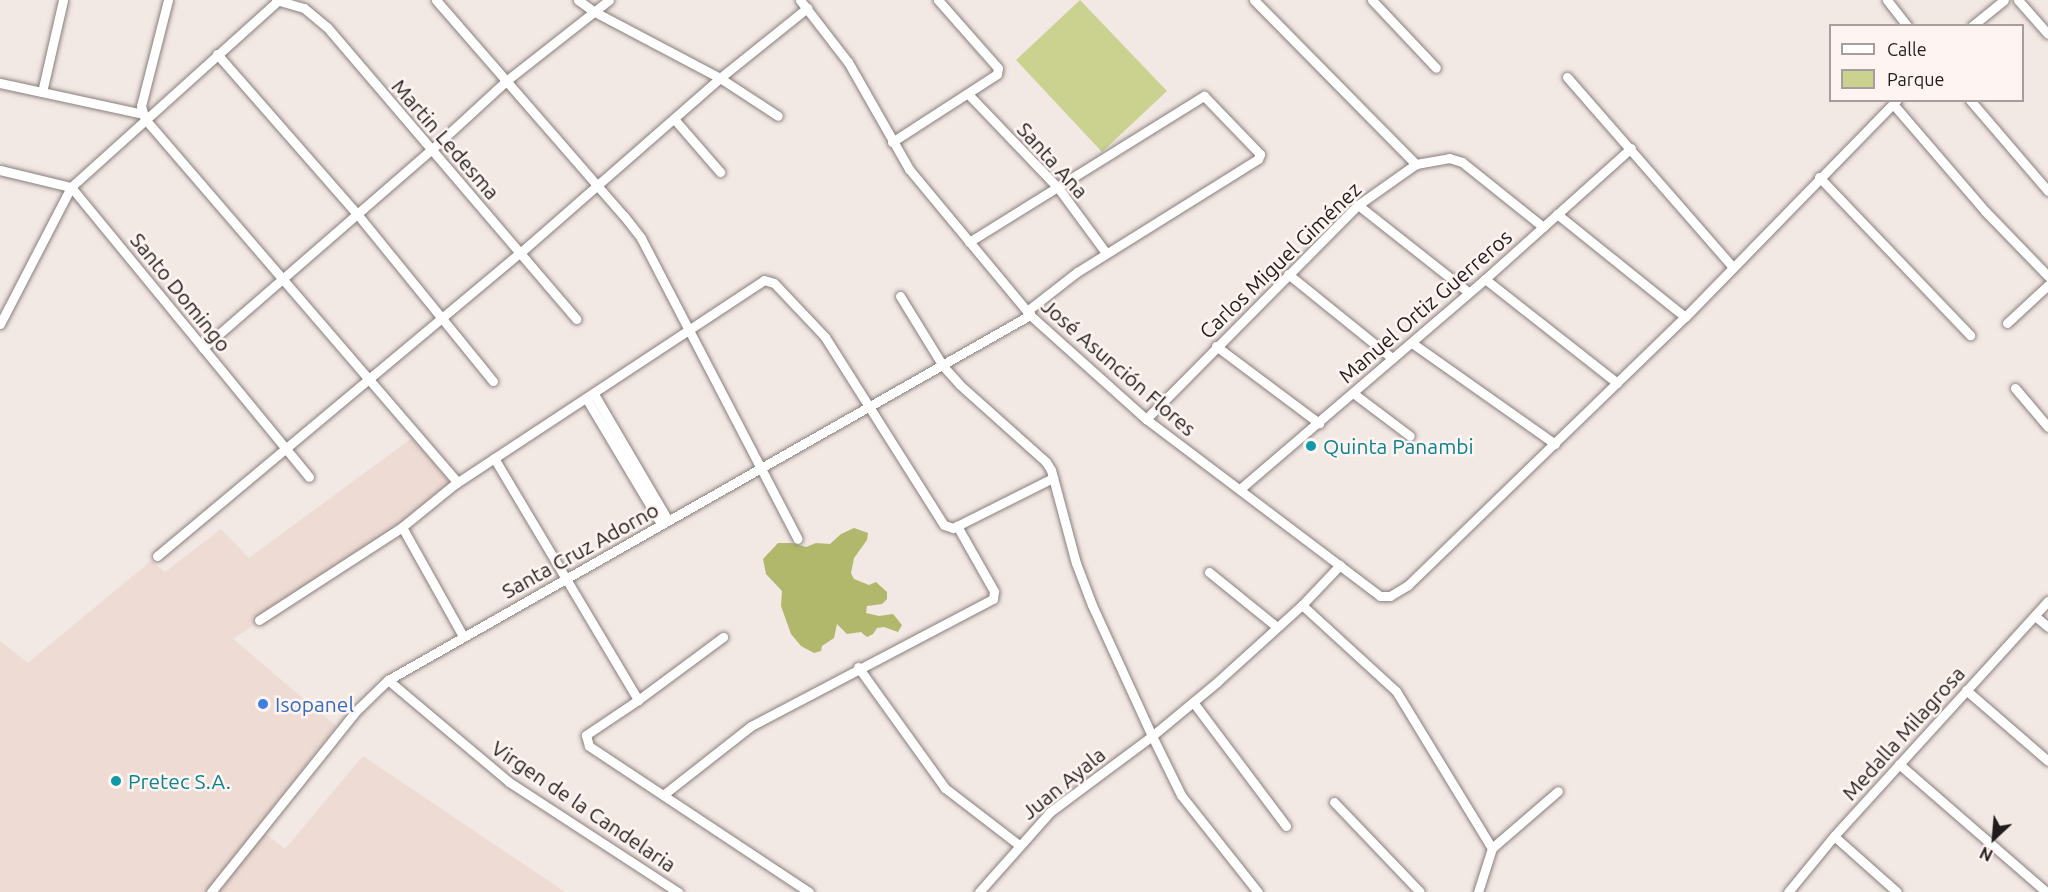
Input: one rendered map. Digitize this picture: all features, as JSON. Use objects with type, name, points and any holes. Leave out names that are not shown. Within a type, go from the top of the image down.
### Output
[{"type":"street","points":[[42,92],[63,0]]},
{"type":"street","points":[[168,0],[141,106],[144,116],[368,381],[457,482]]},
{"type":"street","points":[[0,324],[71,187],[144,116],[277,0]]},
{"type":"street","name":"Martin Ledesma","points":[[277,0],[304,8],[327,27],[576,319]]},
{"type":"street","points":[[436,0],[641,238],[798,539]]},
{"type":"street","points":[[578,0],[593,11],[720,78],[778,116]]},
{"type":"street","points":[[203,348],[282,277],[358,215],[506,81],[609,0]]},
{"type":"street","name":"José Asunción Flores","points":[[800,0],[848,62],[909,169],[1028,313],[1146,419],[1380,596],[1390,596],[1408,585],[1555,444]]},
{"type":"street","points":[[892,142],[994,78],[998,68],[938,0]]},
{"type":"street","points":[[1254,0],[1416,164]]},
{"type":"street","points":[[1372,0],[1436,68]]},
{"type":"street","points":[[1887,0],[1905,24]]},
{"type":"street","points":[[1974,24],[2004,0]]},
{"type":"street","points":[[2018,0],[2048,34]]},
{"type":"street","points":[[156,556],[520,254],[598,188],[720,78],[807,8]]},
{"type":"street","points":[[217,54],[358,215],[494,381]]},
{"type":"street","points":[[1567,77],[1732,266]]},
{"type":"street","points":[[0,83],[144,116]]},
{"type":"street","name":"Santa Ana","points":[[969,94],[1059,189],[1106,253]]},
{"type":"street","name":"Santa Cruz Adorno","points":[[211,892],[364,702],[388,680],[867,405],[943,366],[1028,313],[1106,253],[1258,159],[1260,154],[1204,96],[1059,189]]},
{"type":"street","points":[[1412,343],[1555,444],[1685,317],[1732,266],[1895,102],[1985,211],[2048,276]]},
{"type":"street","points":[[1972,102],[2048,191]]},
{"type":"street","points":[[675,120],[720,172]]},
{"type":"street","name":"Manuel Ortiz Guerreros","points":[[1240,489],[1412,343],[1631,148]]},
{"type":"street","name":"Carlos Miguel Giménez","points":[[1146,419],[1358,205],[1416,164],[1449,158],[1462,162],[1543,227]]},
{"type":"street","points":[[0,170],[71,187]]},
{"type":"street","points":[[1819,177],[1970,335]]},
{"type":"street","name":"Santo Domingo","points":[[71,187],[309,477]]},
{"type":"street","points":[[969,242],[1059,189]]},
{"type":"street","points":[[1358,205],[1468,292]]},
{"type":"street","points":[[1557,214],[1685,317]]},
{"type":"street","points":[[1288,274],[1392,358]]},
{"type":"street","points":[[1485,279],[1617,383]]},
{"type":"street","points":[[259,620],[402,527],[457,482],[764,280],[769,281],[825,337],[944,525],[953,528],[1053,478]]},
{"type":"street","points":[[2007,322],[2048,285]]},
{"type":"street","points":[[900,296],[943,366],[960,385],[1046,462],[1053,478],[1076,563],[1088,594],[1181,795],[1258,892]]},
{"type":"street","points":[[1216,346],[1319,423]]},
{"type":"street","points":[[2014,388],[2048,427]]},
{"type":"street","points":[[1353,393],[1410,436]]},
{"type":"street","points":[[590,396],[665,522]]},
{"type":"street","points":[[494,458],[638,700]]},
{"type":"street","points":[[663,795],[751,726],[993,599],[994,591],[957,526]]},
{"type":"street","points":[[402,527],[463,636]]},
{"type":"street","name":"Juan Ayala","points":[[978,892],[1050,812],[1152,736],[1192,702],[1302,605],[1340,565]]},
{"type":"street","points":[[1209,572],[1277,627]]},
{"type":"street","name":"Medalla Milagrosa","points":[[1788,892],[1834,836],[2048,601]]},
{"type":"street","points":[[1302,605],[1396,691],[1492,848]]},
{"type":"street","points":[[2035,616],[2048,627]]},
{"type":"street","points":[[723,637],[586,735],[586,741],[589,746],[808,892]]},
{"type":"street","points":[[858,668],[945,788],[1019,845]]},
{"type":"street","name":"Virgen de la Candelaria","points":[[388,680],[509,782],[678,892]]},
{"type":"street","points":[[1966,690],[2048,761]]},
{"type":"street","points":[[1192,702],[1286,826]]},
{"type":"street","points":[[1899,764],[2046,892]]},
{"type":"street","points":[[1478,892],[1492,848],[1558,791]]},
{"type":"street","points":[[1334,802],[1420,892]]},
{"type":"street","points":[[1834,836],[1897,892]]},
{"type":"shaded area","points":[[412,438],[454,487],[233,639],[336,726],[257,827],[285,849],[363,756],[565,892],[0,892],[0,641],[28,663],[151,561],[165,572],[221,529],[249,558]]},
{"type":"green space","points":[[1080,0],[1167,91],[1102,152],[1016,60]]},
{"type":"green space","points":[[854,528],[868,533],[867,540],[854,558],[851,573],[854,579],[869,585],[876,582],[887,592],[887,599],[882,604],[867,606],[866,613],[879,616],[893,614],[902,625],[898,632],[884,627],[877,628],[867,637],[861,632],[847,634],[837,624],[834,638],[822,646],[821,651],[814,653],[801,646],[791,634],[781,606],[782,591],[766,574],[763,559],[778,543],[792,543],[806,547],[816,543],[830,544],[841,534]]},
{"type":"place","name":"Quinta Panambi","points":[[1311,446]]},
{"type":"place","name":"Isopanel","points":[[263,704]]},
{"type":"place","name":"Pretec S.A.","points":[[116,781]]}]
